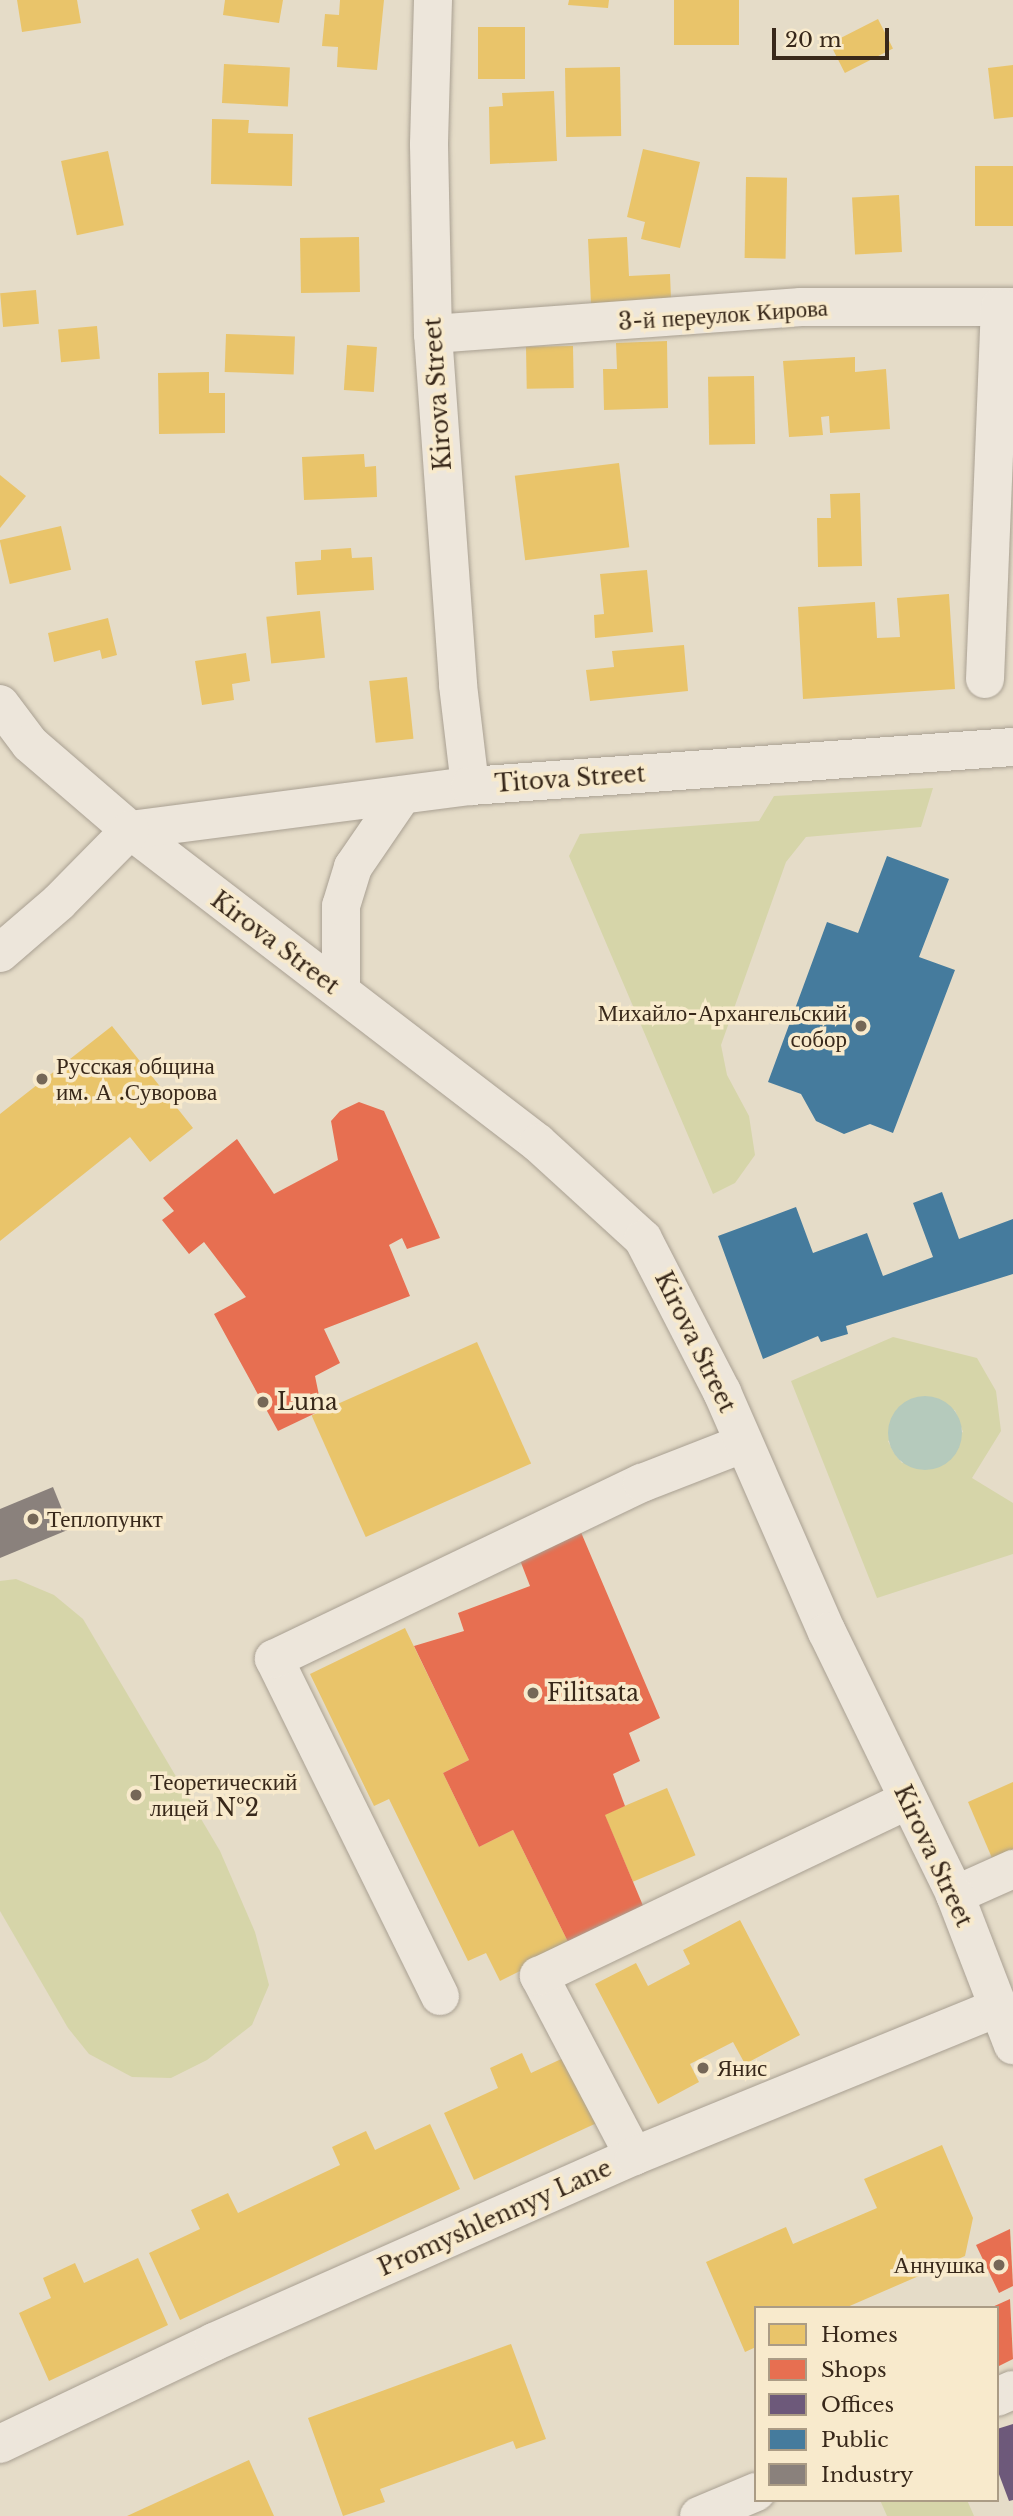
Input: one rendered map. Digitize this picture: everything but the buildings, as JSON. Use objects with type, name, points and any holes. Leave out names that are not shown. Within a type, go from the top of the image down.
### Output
[{"type":"street","name":"Kirova Street","points":[[433,0],[429,145],[433,334],[458,685],[470,786]]},
{"type":"street","name":"3-й переулок Кирова","points":[[433,334],[801,307],[1006,307]]},
{"type":"street","points":[[985,679],[1006,307]]},
{"type":"street","name":"Kirova Street","points":[[0,704],[30,744],[130,830],[538,1143],[643,1239],[722,1392],[742,1444],[955,1895],[996,2008],[1013,2045]]},
{"type":"street","name":"Titova Street","points":[[130,830],[470,786],[1013,747]]},
{"type":"street","points":[[341,991],[341,906],[353,867],[401,797]]},
{"type":"street","points":[[0,953],[59,902],[130,830]]},
{"type":"street","points":[[440,1996],[274,1659],[651,1479],[742,1444]]},
{"type":"street","points":[[634,2156],[540,1976],[908,1800]]},
{"type":"street","points":[[955,1895],[1013,1869]]},
{"type":"street","name":"Promyshlennyy Lane","points":[[0,2444],[214,2342],[634,2156],[996,2008]]},
{"type":"street","points":[[699,2516],[754,2493]]},
{"type":"green space","points":[[933,788],[921,827],[806,837],[786,862],[721,1045],[727,1075],[749,1116],[755,1155],[735,1183],[713,1194],[569,856],[580,834],[759,821],[774,796]]},
{"type":"green space","points":[[893,1337],[977,1358],[996,1391],[1001,1431],[972,1478],[1013,1503],[1013,1554],[877,1598],[791,1381]],"holes":[[[955,1410],[963,1432],[902,1463],[888,1441]]]},
{"type":"green space","points":[[16,1579],[54,1595],[83,1619],[220,1851],[255,1932],[269,1985],[252,2025],[207,2060],[171,2078],[132,2077],[89,2054],[68,2028],[0,1911],[0,1581]]},
{"type":"green space","points":[[881,2502],[968,2502],[974,2516],[887,2516]]},
{"type":"shaded area","points":[[918,1396],[932,1396],[946,1402],[956,1412],[962,1433],[960,1447],[946,1464],[932,1470],[918,1470],[904,1464],[894,1454],[888,1440],[888,1426],[894,1412],[904,1402]]},
{"type":"place","name":"Михайло-Архангельский собор","points":[[861,1026]]},
{"type":"place","name":"Русская община им. А .Суворова","points":[[42,1079]]},
{"type":"place","name":"Luna","points":[[263,1402]]},
{"type":"place","name":"Теплопункт","points":[[33,1519]]},
{"type":"place","name":"Filitsata","points":[[533,1693]]},
{"type":"place","name":"Теоретический лицей №2","points":[[136,1795]]},
{"type":"place","name":"Янис","points":[[703,2068]]},
{"type":"place","name":"Аннушка","points":[[999,2265]]}]
